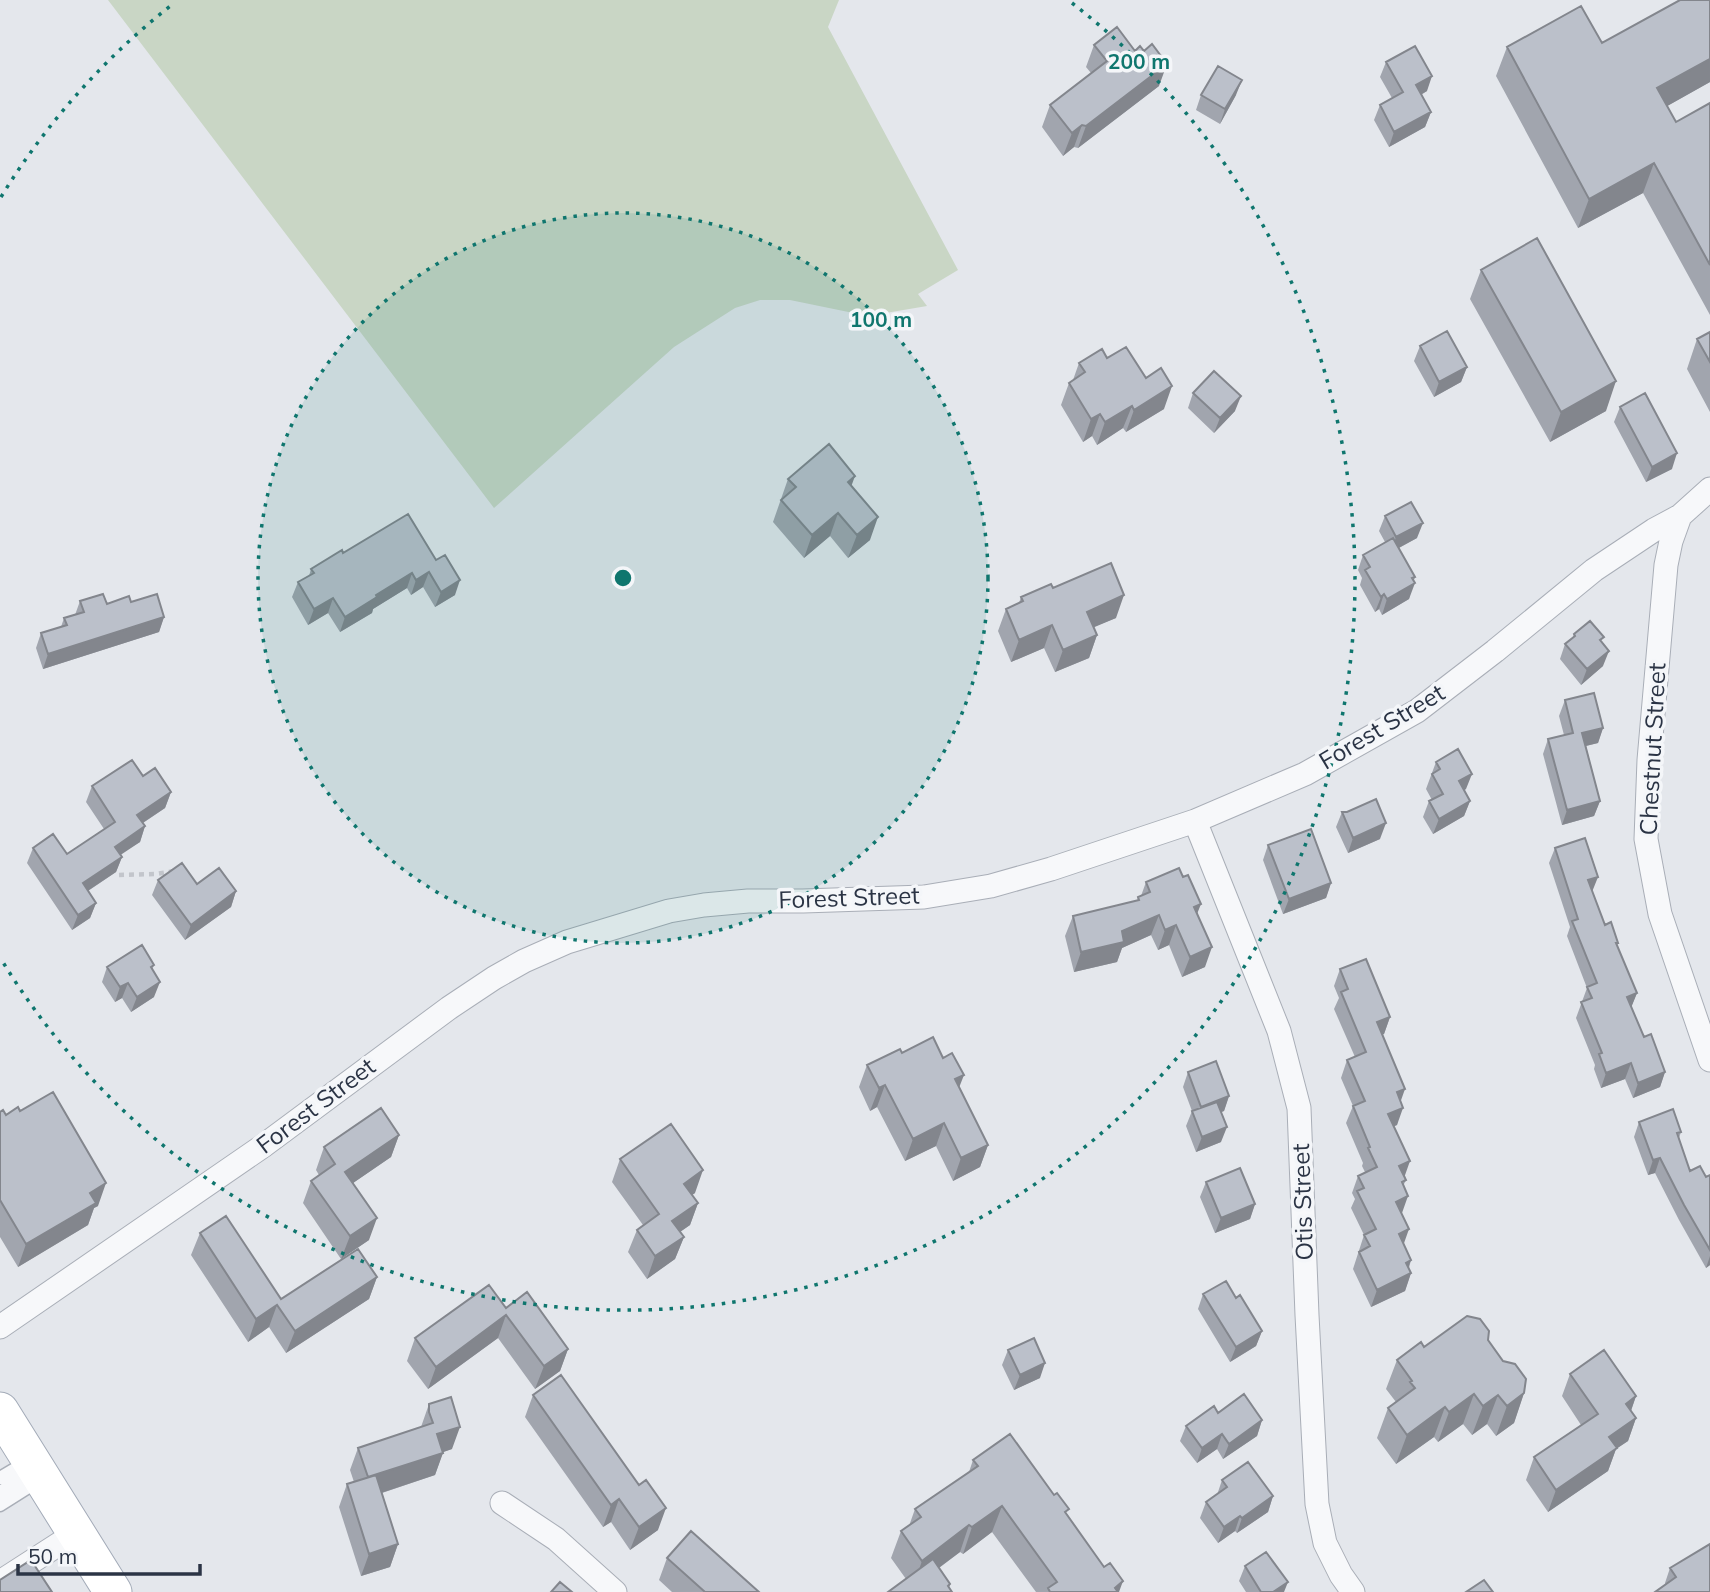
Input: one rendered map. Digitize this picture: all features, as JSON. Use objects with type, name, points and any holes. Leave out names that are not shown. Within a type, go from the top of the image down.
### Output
[{"type":"main road","points":[[0,1411],[27,1472],[76,1533],[113,1592]]},
{"type":"street","name":"Forest Street","points":[[0,1327],[263,1146],[449,1008],[524,961],[566,943],[669,911],[704,905],[748,901],[923,897],[991,886],[1195,821],[1305,774],[1417,711],[1594,570],[1679,516],[1710,489]]},
{"type":"street","name":"Chestnut Street","points":[[1679,516],[1666,565],[1649,760],[1646,839],[1660,914],[1710,1060]]},
{"type":"street","name":"Otis Street","points":[[1195,821],[1279,1031],[1299,1108],[1317,1504],[1325,1543],[1353,1592]]},
{"type":"street","points":[[502,1503],[555,1539],[615,1592]]},
{"type":"street","points":[[0,1582],[76,1533]]},
{"type":"lane","points":[[0,1492],[27,1472]]},
{"type":"lane","points":[[0,1505],[27,1472]]},
{"type":"path","points":[[119,875],[180,871]]},
{"type":"green space","points":[[108,0],[839,0],[828,27],[958,270],[918,294],[927,306],[868,316],[790,300],[760,300],[735,308],[674,347],[494,508]]},
{"type":"building","points":[[1680,0],[1710,0],[1710,59],[1657,88],[1676,122],[1710,103],[1710,265],[1654,163],[1589,199],[1507,47],[1581,6],[1602,43]]},
{"type":"building","points":[[1117,27],[1135,51],[1140,46],[1144,51],[1152,44],[1167,64],[1086,126],[1082,125],[1072,133],[1050,105],[1107,61],[1094,45]]},
{"type":"building","points":[[1415,46],[1432,76],[1416,85],[1431,112],[1394,132],[1380,105],[1403,92],[1386,62]]},
{"type":"building","points":[[1218,66],[1242,80],[1225,109],[1201,95]]},
{"type":"building","points":[[1537,238],[1616,381],[1561,412],[1481,270]]},
{"type":"building","points":[[1447,331],[1467,367],[1439,382],[1420,346]]},
{"type":"building","points":[[1710,332],[1710,362],[1697,339]]},
{"type":"building","points":[[1126,347],[1146,378],[1161,368],[1172,386],[1134,410],[1132,406],[1105,422],[1100,414],[1091,419],[1069,383],[1085,372],[1079,363],[1102,349],[1107,358]]},
{"type":"building","points":[[1214,371],[1241,396],[1220,418],[1193,393]]},
{"type":"building","points":[[1645,393],[1677,453],[1652,467],[1620,407]]},
{"type":"building","points":[[829,444],[855,476],[848,482],[878,517],[857,535],[838,513],[812,535],[781,500],[796,487],[788,479]]},
{"type":"building","points":[[1411,502],[1423,523],[1396,537],[1385,516]]},
{"type":"building","points":[[408,514],[436,560],[445,555],[460,580],[441,592],[429,572],[416,580],[412,573],[345,617],[333,598],[314,609],[298,582],[314,573],[311,569]]},
{"type":"building","points":[[1393,538],[1415,577],[1412,578],[1415,583],[1387,599],[1384,594],[1381,597],[1365,570],[1370,567],[1363,555]]},
{"type":"building","points":[[1111,563],[1124,595],[1087,612],[1097,635],[1063,650],[1052,625],[1019,640],[1006,609],[1023,601],[1021,597],[1051,584],[1053,588]]},
{"type":"building","points":[[103,594],[107,604],[129,596],[131,602],[157,594],[164,617],[48,654],[41,633],[67,625],[64,618],[84,612],[80,601]]},
{"type":"building","points":[[1590,621],[1604,637],[1600,640],[1609,651],[1587,669],[1565,644]]},
{"type":"building","points":[[1594,693],[1603,728],[1582,733],[1600,801],[1567,810],[1548,739],[1573,733],[1565,700]]},
{"type":"building","points":[[1458,749],[1472,774],[1459,781],[1470,801],[1439,819],[1429,801],[1443,794],[1432,774],[1440,769],[1436,762]]},
{"type":"building","points":[[132,760],[143,776],[155,768],[171,792],[137,815],[145,826],[115,847],[122,857],[83,883],[96,903],[78,915],[33,848],[53,834],[67,854],[115,822],[92,786]]},
{"type":"building","points":[[1376,799],[1386,823],[1353,838],[1342,812]]},
{"type":"building","points":[[1311,829],[1331,883],[1289,899],[1268,845]]},
{"type":"building","points":[[1585,838],[1598,877],[1588,880],[1605,925],[1611,922],[1616,943],[1637,993],[1627,997],[1644,1037],[1651,1034],[1665,1072],[1638,1083],[1631,1063],[1606,1073],[1599,1054],[1602,1053],[1581,1002],[1592,998],[1587,987],[1597,983],[1572,921],[1578,919],[1555,848]]},
{"type":"building","points":[[182,863],[197,884],[219,868],[236,891],[191,925],[158,880]]},
{"type":"building","points":[[1179,868],[1183,877],[1188,875],[1201,904],[1194,907],[1212,947],[1190,957],[1176,925],[1165,930],[1159,915],[1122,931],[1124,942],[1081,952],[1073,916],[1139,900],[1138,897],[1150,892],[1146,882]]},
{"type":"building","points":[[142,945],[160,982],[137,997],[128,983],[120,987],[107,967]]},
{"type":"building","points":[[1366,959],[1390,1017],[1377,1022],[1405,1089],[1397,1092],[1403,1108],[1388,1114],[1410,1161],[1399,1166],[1406,1180],[1402,1182],[1408,1196],[1396,1202],[1409,1229],[1399,1234],[1411,1260],[1406,1263],[1411,1273],[1377,1290],[1359,1252],[1370,1246],[1364,1235],[1376,1229],[1357,1191],[1364,1188],[1358,1176],[1377,1167],[1353,1106],[1365,1101],[1347,1060],[1366,1052],[1341,992],[1348,989],[1340,969]]},
{"type":"building","points":[[933,1037],[943,1058],[952,1053],[964,1075],[955,1079],[988,1145],[961,1158],[944,1123],[913,1139],[885,1085],[879,1088],[867,1065],[900,1049],[902,1053]]},
{"type":"building","points":[[1216,1061],[1229,1096],[1201,1107],[1188,1072]]},
{"type":"building","points":[[53,1092],[106,1183],[90,1193],[96,1203],[26,1244],[0,1200],[0,1112],[3,1110],[6,1115],[18,1107],[20,1111]]},
{"type":"building","points":[[1217,1102],[1227,1127],[1202,1137],[1192,1111]]},
{"type":"building","points":[[381,1108],[399,1135],[345,1172],[377,1218],[350,1236],[311,1181],[335,1164],[324,1147]]},
{"type":"building","points":[[1673,1109],[1681,1132],[1677,1133],[1690,1171],[1700,1166],[1706,1177],[1710,1175],[1710,1250],[1660,1158],[1653,1160],[1639,1122]]},
{"type":"building","points":[[671,1124],[703,1170],[684,1184],[698,1203],[672,1221],[684,1237],[655,1256],[637,1230],[659,1214],[620,1159]]},
{"type":"building","points":[[1240,1168],[1255,1204],[1221,1218],[1206,1182]]},
{"type":"building","points":[[226,1216],[281,1299],[358,1249],[377,1277],[295,1331],[277,1305],[256,1319],[200,1233]]},
{"type":"building","points":[[1226,1281],[1236,1298],[1240,1295],[1262,1331],[1236,1347],[1203,1294]]},
{"type":"building","points":[[489,1285],[506,1308],[527,1292],[568,1349],[544,1366],[506,1315],[436,1367],[415,1338]]},
{"type":"building","points":[[1467,1316],[1480,1319],[1489,1331],[1488,1340],[1503,1361],[1515,1364],[1526,1379],[1524,1393],[1507,1406],[1498,1395],[1483,1406],[1474,1394],[1449,1412],[1445,1407],[1407,1435],[1388,1408],[1415,1388],[1397,1360],[1421,1342],[1424,1347]]},
{"type":"building","points":[[1034,1338],[1045,1363],[1020,1375],[1008,1350]]},
{"type":"building","points":[[1604,1350],[1636,1396],[1626,1404],[1636,1418],[1609,1437],[1617,1448],[1556,1490],[1534,1457],[1598,1414],[1570,1374]]},
{"type":"building","points":[[561,1375],[639,1485],[646,1480],[666,1508],[639,1527],[619,1499],[611,1505],[533,1395]]},
{"type":"building","points":[[1244,1394],[1262,1420],[1229,1444],[1222,1434],[1202,1448],[1186,1426],[1214,1406],[1218,1413]]},
{"type":"building","points":[[451,1397],[460,1427],[437,1434],[443,1453],[368,1477],[358,1448],[433,1423],[429,1404]]},
{"type":"building","points":[[1010,1434],[1054,1495],[1057,1493],[1069,1509],[1065,1512],[1104,1567],[1110,1563],[1123,1581],[1115,1588],[1118,1592],[1050,1592],[1048,1588],[1057,1582],[1002,1506],[972,1527],[969,1525],[922,1561],[901,1531],[921,1517],[915,1509],[978,1466],[973,1460]]},
{"type":"building","points":[[1248,1462],[1273,1496],[1224,1527],[1206,1502],[1227,1487],[1222,1480]]},
{"type":"building","points":[[376,1475],[398,1544],[369,1554],[347,1484]]},
{"type":"building","points":[[691,1531],[759,1592],[705,1592],[667,1558]]},
{"type":"building","points":[[1710,1544],[1710,1592],[1655,1592],[1676,1577],[1670,1568]]},
{"type":"building","points":[[1266,1552],[1288,1582],[1273,1592],[1261,1592],[1245,1566]]},
{"type":"building","points":[[933,1559],[950,1584],[948,1586],[952,1592],[888,1592]]},
{"type":"building","points":[[31,1560],[52,1592],[0,1592],[0,1580]]},
{"type":"building","points":[[1484,1580],[1493,1592],[1466,1592]]},
{"type":"building","points":[[560,1582],[572,1592],[551,1592]]}]
